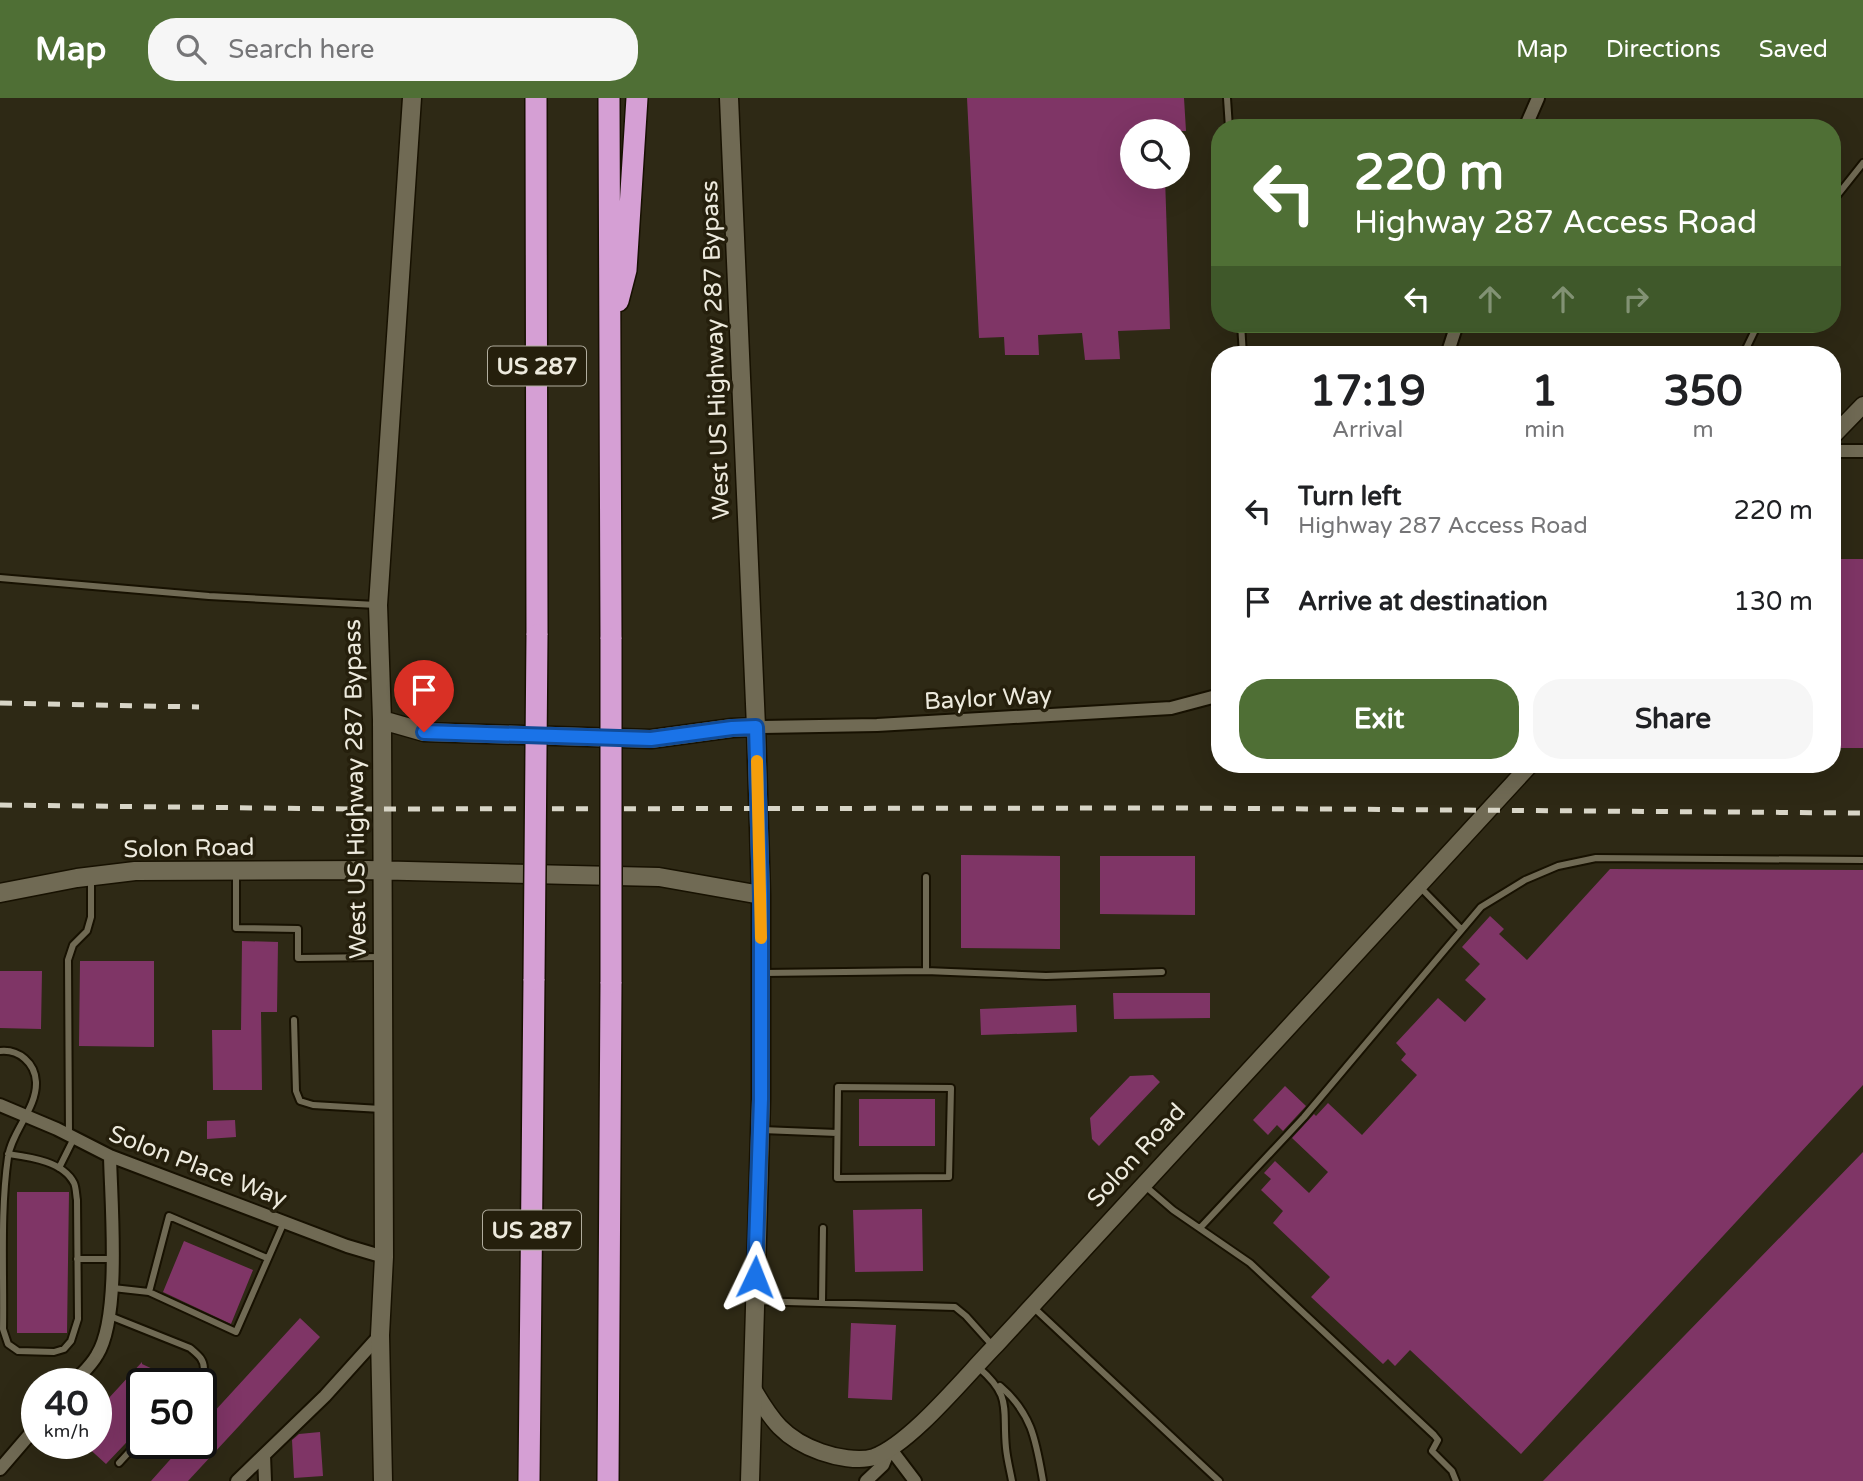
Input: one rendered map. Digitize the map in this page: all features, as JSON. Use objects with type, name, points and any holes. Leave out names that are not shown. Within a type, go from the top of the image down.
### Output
[{"type":"highway","name":"US 287","points":[[529,1481],[537,635],[535,98]]},
{"type":"highway","name":"US 287","points":[[608,1481],[611,982],[609,98]]},
{"type":"highway","points":[[610,315],[618,302],[626,270],[637,98]]},
{"type":"main road","name":"West US Highway 287 Bypass","points":[[383,1481],[380,1335],[384,1257],[382,720],[378,605],[412,98]]},
{"type":"main road","name":"West US Highway 287 Bypass","points":[[729,98],[761,895],[760,1130],[750,1481]]},
{"type":"main road","points":[[382,720],[424,732],[651,739],[756,727]]},
{"type":"main road","name":"Solon Road","points":[[0,893],[135,871],[236,871],[659,877],[761,895]]},
{"type":"street","points":[[1529,119],[1538,98]]},
{"type":"street","points":[[1841,428],[1863,405]]},
{"type":"street","points":[[1841,451],[1863,451]]},
{"type":"street","name":"Baylor Way","points":[[756,727],[877,726],[1171,708],[1211,697]]},
{"type":"street","name":"Solon Road","points":[[752,1387],[769,1416],[786,1435],[804,1446],[830,1455],[872,1458],[915,1429],[1523,773]]},
{"type":"street","name":"Solon Place Way","points":[[0,1105],[110,1156],[384,1257]]},
{"type":"street","points":[[86,1368],[98,1355],[109,1326],[110,1156]]},
{"type":"street","points":[[237,1481],[325,1396],[380,1335]]},
{"type":"street","points":[[0,1469],[21,1445]]},
{"type":"street","points":[[866,1481],[883,1465],[890,1448]]},
{"type":"street","points":[[890,1448],[915,1481]]},
{"type":"street","points":[[264,1455],[265,1481]]},
{"type":"lane","points":[[1227,98],[1228,119]]},
{"type":"lane","points":[[1841,191],[1863,163]]},
{"type":"lane","points":[[0,578],[209,596],[378,605]]},
{"type":"lane","points":[[1201,1227],[1304,1117],[1481,907],[1525,880],[1558,866],[1596,858],[1863,860]]},
{"type":"lane","points":[[236,871],[236,928],[298,929],[298,958],[382,957]]},
{"type":"lane","points":[[58,1168],[72,1137],[68,960],[73,946],[87,931],[91,917],[91,877]]},
{"type":"lane","points":[[926,877],[926,971]]},
{"type":"lane","points":[[1418,885],[1461,929]]},
{"type":"lane","points":[[761,973],[926,971],[1046,976],[1162,972]]},
{"type":"lane","points":[[294,1020],[296,1091],[300,1101],[313,1105],[383,1109]]},
{"type":"lane","points":[[0,1051],[20,1054],[31,1063],[36,1083],[34,1096],[8,1154],[4,1329],[8,1344],[18,1351],[54,1352],[64,1349],[71,1341],[78,1319],[77,1199],[74,1182],[58,1168],[36,1158],[8,1154]]},
{"type":"lane","points":[[838,1087],[951,1088],[949,1177],[837,1178],[837,1133],[838,1087]]},
{"type":"lane","points":[[760,1130],[837,1133]]},
{"type":"lane","points":[[1143,1184],[1173,1210],[1201,1227],[1250,1264],[1434,1434],[1438,1440],[1432,1451],[1452,1471],[1456,1481]]},
{"type":"lane","points":[[149,1293],[169,1216],[267,1258]]},
{"type":"lane","points":[[111,1288],[149,1293],[236,1332],[284,1222]]},
{"type":"lane","points":[[822,1302],[823,1228]]},
{"type":"lane","points":[[77,1259],[111,1259]]},
{"type":"lane","points":[[754,1301],[955,1307],[967,1316],[993,1347]]},
{"type":"lane","points":[[1032,1305],[1219,1481]]},
{"type":"lane","points":[[110,1316],[190,1348],[204,1362],[204,1368]]},
{"type":"lane","points":[[976,1365],[1013,1396],[1025,1412],[1043,1481]]},
{"type":"lane","points":[[994,1380],[1002,1394],[1006,1412],[1006,1447],[1012,1481]]},
{"type":"lane","points":[[119,1463],[126,1455]]},
{"type":"building","points":[[967,98],[1184,98],[1185,119],[1120,119],[1120,189],[1165,189],[1170,329],[1118,331],[1120,359],[1085,360],[1082,333],[1038,335],[1039,355],[1005,355],[1004,337],[979,338]]},
{"type":"building","points":[[1841,559],[1863,559],[1863,748],[1841,748]]},
{"type":"building","points":[[961,855],[1060,856],[1060,949],[961,948]]},
{"type":"building","points":[[1100,856],[1195,856],[1195,915],[1100,914]]},
{"type":"building","points":[[1610,869],[1863,870],[1863,1085],[1521,1454],[1410,1350],[1395,1366],[1388,1359],[1383,1364],[1311,1297],[1330,1277],[1273,1223],[1283,1211],[1261,1190],[1271,1179],[1264,1173],[1275,1161],[1309,1193],[1328,1172],[1292,1138],[1328,1103],[1362,1135],[1417,1075],[1401,1060],[1406,1054],[1396,1043],[1438,998],[1465,1022],[1486,999],[1465,980],[1480,964],[1462,947],[1490,916],[1504,929],[1499,934],[1527,960]]},
{"type":"building","points":[[242,941],[278,942],[277,1012],[261,1012],[262,1090],[213,1090],[212,1030],[241,1030]]},
{"type":"building","points":[[80,961],[154,961],[154,1047],[79,1046]]},
{"type":"building","points":[[0,971],[42,971],[41,1029],[0,1028]]},
{"type":"building","points":[[1113,993],[1210,993],[1210,1018],[1114,1019]]},
{"type":"building","points":[[1076,1005],[1077,1032],[981,1035],[980,1009]]},
{"type":"building","points":[[1153,1075],[1160,1082],[1099,1146],[1092,1139],[1090,1118],[1130,1076]]},
{"type":"building","points":[[1285,1086],[1306,1106],[1283,1131],[1277,1125],[1268,1135],[1253,1120]]},
{"type":"building","points":[[859,1099],[935,1099],[935,1146],[859,1146]]},
{"type":"building","points":[[235,1120],[236,1137],[207,1139],[207,1121]]},
{"type":"building","points":[[1863,1152],[1863,1481],[1543,1481]]},
{"type":"building","points":[[17,1192],[69,1192],[67,1333],[17,1333]]},
{"type":"building","points":[[922,1209],[923,1271],[855,1272],[853,1210]]},
{"type":"building","points":[[184,1241],[253,1270],[231,1324],[163,1292]]},
{"type":"building","points":[[300,1318],[320,1337],[217,1450],[217,1409]]},
{"type":"building","points":[[851,1323],[896,1325],[892,1400],[848,1398]]},
{"type":"building","points":[[142,1362],[151,1368],[136,1368]]},
{"type":"building","points":[[126,1379],[126,1443],[112,1458],[112,1395]]},
{"type":"building","points":[[320,1432],[323,1476],[294,1478],[292,1440],[299,1434]]},
{"type":"building","points":[[171,1459],[208,1459],[188,1481],[151,1481]]},
{"type":"railway","points":[[0,703],[199,707]]},
{"type":"railway","points":[[0,805],[349,809],[1181,808],[1863,813]]},
{"type":"slow traffic","points":[[757,761],[761,938]]},
{"type":"route","points":[[424,732],[651,739],[756,727],[761,895],[761,1099],[755,1277]]}]
